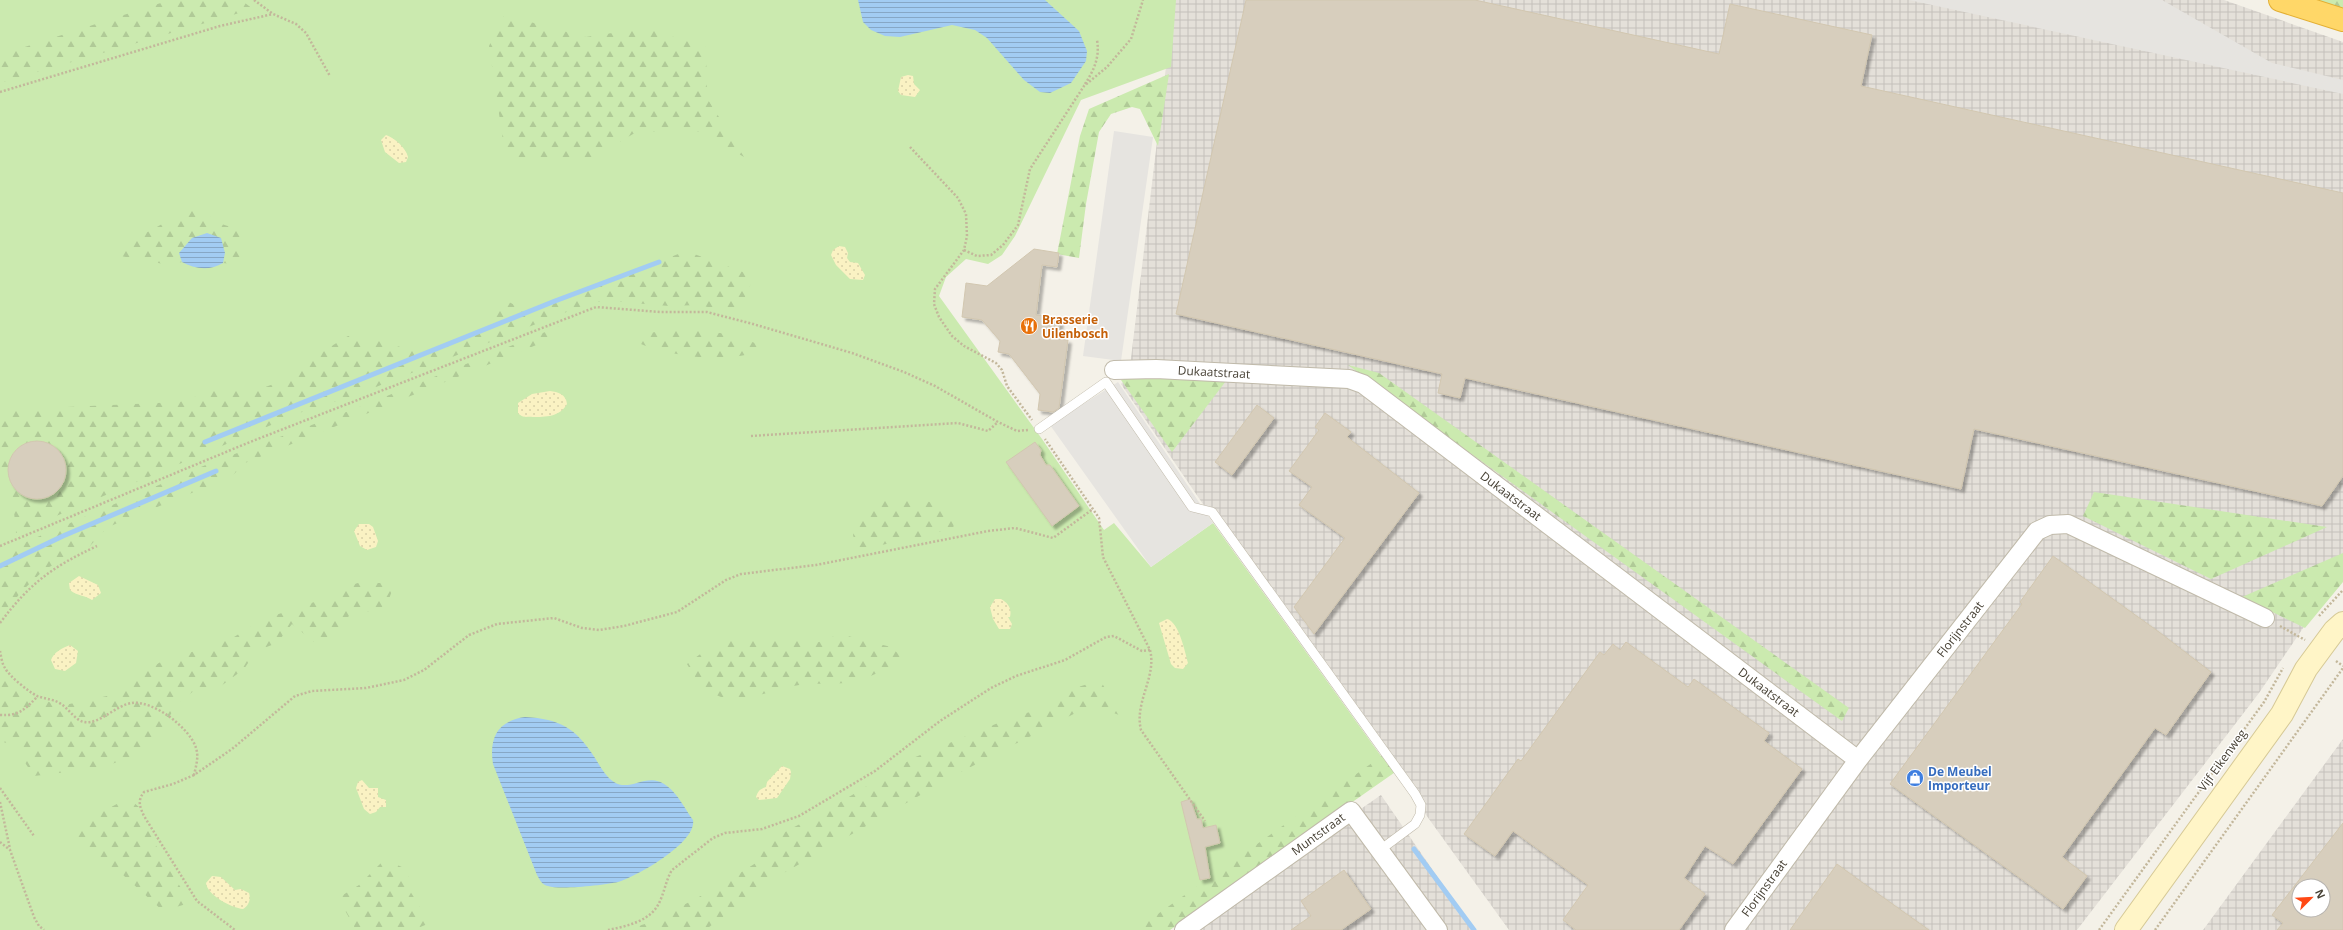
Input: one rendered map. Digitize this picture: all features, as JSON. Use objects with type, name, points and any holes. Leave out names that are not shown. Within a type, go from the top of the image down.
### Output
[{"type":"highway","points":[[2280,0],[2343,20]]},
{"type":"main road","name":"Vijf Eikenweg","points":[[2126,930],[2282,714],[2306,669],[2334,631],[2343,624]]},
{"type":"main road","name":"Vijf Eikenweg","points":[[2282,714],[2318,678],[2343,644]]},
{"type":"street","name":"Dukaatstraat","points":[[1114,370],[1156,369],[1349,378],[1363,384],[1858,760]]},
{"type":"street","name":"Florijnstraat","points":[[1734,930],[1858,760],[2037,530],[2050,525],[2068,524],[2265,618]]},
{"type":"street","name":"Muntstraat","points":[[1184,930],[1351,811],[1438,930]]},
{"type":"lane","points":[[1038,429],[1106,382],[1192,507],[1212,512],[1421,805],[1420,815],[1415,824],[1380,850]]},
{"type":"path","points":[[254,0],[273,14],[296,24],[306,33],[330,76]]},
{"type":"path","points":[[1084,86],[1107,67],[1130,39],[1143,0]]},
{"type":"path","points":[[0,92],[220,26],[273,14]]},
{"type":"path","points":[[964,250],[977,256],[990,255],[1003,245],[1018,225],[1022,216],[1030,168],[1093,71],[1099,49],[1097,40]]},
{"type":"path","points":[[910,147],[962,204],[968,223],[964,250],[935,289],[934,304],[952,336],[964,346],[996,363],[1002,370],[1007,386],[1099,518],[1103,557],[1150,650],[1152,666],[1143,694],[1139,722],[1141,730],[1205,821]]},
{"type":"path","points":[[0,546],[250,442],[596,307],[660,312],[707,312],[753,324],[852,353],[904,372],[935,386],[998,422],[1017,431],[1038,429]]},
{"type":"path","points":[[751,436],[958,423],[988,431],[998,422]]},
{"type":"path","points":[[235,930],[197,901],[144,816],[140,804],[140,797],[144,792],[173,784],[194,775],[232,749],[295,696],[312,690],[366,688],[404,680],[424,670],[469,635],[497,624],[554,618],[582,628],[599,630],[624,626],[677,612],[726,580],[741,574],[816,565],[988,531],[1015,528],[1053,538],[1093,509]]},
{"type":"path","points":[[0,623],[20,598],[51,569],[97,546]]},
{"type":"path","points":[[2315,622],[2343,590]]},
{"type":"path","points":[[2299,645],[2307,633]]},
{"type":"path","points":[[608,930],[624,927],[652,914],[660,902],[668,877],[672,870],[713,838],[735,831],[772,826],[798,816],[875,771],[940,721],[991,688],[1016,676],[1075,656],[1096,641],[1106,637],[1114,636],[1142,651],[1150,650]]},
{"type":"path","points":[[0,651],[5,669],[38,696],[60,703],[77,719],[84,722],[92,722],[120,706],[132,703],[146,704],[159,710],[187,732],[196,748],[198,761],[194,775]]},
{"type":"path","name":"Vijf Eikenweg","points":[[2099,930],[2264,702],[2286,664]]},
{"type":"path","points":[[2155,930],[2343,668]]},
{"type":"path","points":[[0,715],[14,716],[38,696]]},
{"type":"path","points":[[0,788],[34,836]]},
{"type":"path","points":[[0,802],[10,850],[34,917],[38,926],[44,930]]},
{"type":"path","points":[[0,842],[10,850]]},
{"type":"shaded area","points":[[1174,0],[2224,0],[2343,42],[2343,569],[2259,693],[2077,930],[1509,930],[1222,532],[1121,384],[1129,375]]},
{"type":"shaded area","points":[[1909,0],[2162,0],[2272,63],[2343,80],[2343,94]]},
{"type":"shaded area","points":[[1114,131],[1153,137],[1121,361],[1083,356]]},
{"type":"shaded area","points":[[1118,382],[1213,523],[1151,567],[1050,425]]},
{"type":"shaded area","points":[[2343,739],[2343,930],[2203,930]]},
{"type":"shaded area","points":[[1381,795],[1474,930],[1186,930]]},
{"type":"green space","points":[[0,0],[1176,0],[1171,67],[1081,100],[1015,236],[1002,255],[988,264],[966,259],[946,277],[939,296],[1042,439],[1104,530],[1114,523],[1151,567],[1213,523],[1386,763],[1161,930],[0,930]]},
{"type":"green space","points":[[170,0],[241,0],[253,9],[0,83],[0,55]]},
{"type":"green space","points":[[2312,0],[2343,0],[2343,10]]},
{"type":"green space","points":[[504,15],[586,37],[645,28],[706,47],[707,98],[744,157],[701,132],[671,130],[633,134],[595,157],[506,161],[489,46]]},
{"type":"green space","points":[[1169,74],[1158,146],[1140,109],[1132,107],[1111,114],[1099,132],[1086,204],[1079,258],[1057,254],[1080,136],[1089,109]]},
{"type":"green space","points":[[188,210],[201,210],[224,225],[242,227],[242,265],[223,263],[224,253],[201,234],[180,258],[182,262],[169,265],[115,255],[131,236],[139,235],[153,229]]},
{"type":"green space","points":[[686,251],[754,276],[738,314],[699,305],[669,306],[622,302],[592,302],[353,396],[302,412],[16,533],[10,469],[0,470],[0,410],[179,402],[219,389],[260,389],[295,376],[325,350],[348,336],[365,337],[425,354],[491,327],[492,312],[507,301],[528,312]]},
{"type":"green space","points":[[560,326],[561,335],[245,463],[231,477],[108,527],[87,549],[45,569],[23,590],[0,617],[0,553],[208,464],[362,406]]},
{"type":"green space","points":[[685,328],[727,334],[765,346],[745,355],[719,358],[675,354],[648,347],[636,342],[648,333]]},
{"type":"green space","points":[[1348,365],[1379,373],[1849,708],[1842,721]]},
{"type":"green space","points":[[1137,375],[1229,377],[1172,452],[1121,380]]},
{"type":"green space","points":[[2094,492],[2327,527],[2211,579],[2083,516]]},
{"type":"green space","points":[[909,500],[933,502],[948,508],[954,519],[953,528],[925,536],[857,550],[853,535],[862,515],[883,501]]},
{"type":"green space","points":[[2343,553],[2343,582],[2305,628],[2242,597]]},
{"type":"green space","points":[[358,583],[395,583],[387,604],[373,612],[353,610],[337,633],[314,642],[292,624],[277,643],[256,651],[244,669],[221,686],[195,690],[178,703],[147,751],[109,765],[84,770],[34,776],[13,745],[0,741],[0,667],[9,681],[30,695],[60,706],[107,696],[162,661],[208,647],[234,637],[261,620],[329,597],[340,588]]},
{"type":"green space","points":[[840,634],[891,647],[904,659],[877,673],[852,682],[799,685],[760,695],[730,699],[721,697],[705,688],[687,664],[703,652],[734,639],[754,638],[819,642]]},
{"type":"green space","points":[[1100,680],[1122,716],[1091,705],[959,773],[782,874],[705,930],[626,930],[651,922],[716,888],[759,861],[760,845],[834,806],[913,758],[1015,716],[1045,708],[1072,689]]},
{"type":"green space","points":[[1389,751],[1401,768],[1170,930],[1135,930]]},
{"type":"green space","points":[[128,798],[139,807],[159,852],[184,893],[186,904],[163,911],[123,875],[87,856],[75,837],[100,813]]},
{"type":"green space","points":[[385,859],[408,870],[410,891],[430,923],[413,930],[356,930],[338,898],[359,885]]},
{"type":"sand","points":[[908,75],[913,76],[914,84],[920,90],[915,97],[901,95],[898,91],[901,77]]},
{"type":"sand","points":[[386,135],[393,138],[403,147],[408,157],[406,162],[399,163],[385,152],[381,140]]},
{"type":"sand","points":[[839,246],[845,247],[848,253],[847,258],[850,262],[858,263],[865,275],[863,280],[850,279],[836,265],[831,255],[833,250]]},
{"type":"sand","points":[[550,391],[559,393],[565,398],[567,404],[560,412],[538,417],[524,417],[518,413],[518,403],[532,394]]},
{"type":"sand","points":[[359,524],[369,524],[373,527],[378,541],[376,547],[367,550],[360,546],[354,531]]},
{"type":"sand","points":[[79,576],[98,585],[101,593],[92,600],[70,590],[69,583]]},
{"type":"sand","points":[[995,599],[1001,599],[1009,606],[1010,617],[1008,617],[1012,624],[1010,629],[999,629],[993,619],[990,607]]},
{"type":"sand","points":[[1167,619],[1175,626],[1183,645],[1188,663],[1183,669],[1175,668],[1171,664],[1159,623]]},
{"type":"sand","points":[[70,645],[78,651],[76,663],[65,671],[55,669],[51,660],[52,657],[64,647]]},
{"type":"sand","points":[[782,766],[790,769],[790,779],[777,798],[759,800],[756,797],[758,792],[766,787],[767,782]]},
{"type":"sand","points":[[362,780],[369,788],[378,788],[378,797],[386,800],[386,807],[380,807],[376,812],[370,814],[364,809],[356,788],[358,782]]},
{"type":"sand","points":[[212,876],[221,877],[235,890],[241,889],[249,893],[250,900],[247,906],[243,909],[238,908],[215,896],[207,888],[206,883]]},
{"type":"water","points":[[858,0],[1045,0],[1079,31],[1087,51],[1086,61],[1071,83],[1050,93],[1040,92],[1024,80],[987,38],[975,30],[952,25],[900,37],[885,36],[871,30],[863,22]]},
{"type":"water","points":[[207,233],[221,238],[225,253],[223,263],[213,267],[197,268],[182,262],[179,253],[192,238]]},
{"type":"water","points":[[525,717],[558,723],[574,732],[588,748],[611,780],[620,785],[653,780],[660,782],[671,789],[693,820],[692,829],[686,838],[676,848],[652,866],[618,882],[593,886],[572,887],[554,887],[544,885],[537,875],[493,764],[492,746],[497,732],[508,722]]},
{"type":"building","points":[[1246,0],[1475,0],[1719,54],[1730,4],[1872,35],[1861,86],[2343,193],[2343,476],[2322,506],[1974,429],[1961,489],[1465,378],[1460,398],[1438,393],[1442,374],[1176,314]]},
{"type":"building","points":[[1034,249],[1059,253],[1057,267],[1042,265],[1036,315],[1060,318],[1058,339],[1068,340],[1059,408],[1053,412],[1038,410],[1040,394],[1009,354],[998,352],[1000,341],[982,320],[962,317],[966,283],[987,286]]},
{"type":"building","points":[[1257,405],[1274,418],[1232,475],[1215,462]]},
{"type":"building","points":[[1325,413],[1351,432],[1347,437],[1419,493],[1314,634],[1294,607],[1345,538],[1299,505],[1312,487],[1289,471],[1319,430],[1315,427]]},
{"type":"building","points":[[31,441],[43,441],[58,449],[66,464],[66,476],[58,491],[43,499],[31,499],[16,491],[8,476],[8,464],[16,449]]},
{"type":"building","points":[[1035,442],[1041,450],[1040,455],[1046,465],[1050,465],[1079,506],[1052,526],[1006,462]]},
{"type":"building","points":[[2053,556],[2159,632],[2211,672],[2166,735],[2155,728],[2062,857],[2087,876],[2063,909],[1890,784],[2022,604],[2020,602]]},
{"type":"building","points":[[1626,642],[1688,687],[1694,679],[1769,733],[1764,741],[1802,769],[1733,864],[1705,846],[1684,878],[1705,894],[1679,930],[1576,930],[1563,920],[1588,885],[1513,831],[1495,856],[1464,834],[1518,759],[1521,761],[1600,652],[1604,655],[1613,644],[1620,650]]},
{"type":"building","points":[[1190,799],[1197,819],[1201,819],[1203,828],[1216,825],[1220,843],[1205,847],[1210,878],[1200,880],[1181,802]]},
{"type":"building","points":[[2343,823],[2343,930],[2277,930],[2283,923],[2272,915],[2291,890],[2291,918],[2331,918],[2331,878],[2301,878]]},
{"type":"building","points":[[1837,864],[1863,883],[1929,930],[1790,930]]},
{"type":"building","points":[[1344,870],[1371,909],[1341,930],[1291,930],[1311,916],[1301,901]]},
{"type":"waterway","points":[[205,442],[555,301],[659,262]]},
{"type":"waterway","points":[[0,566],[63,536],[216,471]]},
{"type":"waterway","points":[[1414,849],[1474,930]]},
{"type":"place","name":"Brasserie Uilenbosch","points":[[1029,326]]},
{"type":"place","name":"De Meubel Importeur","points":[[1915,778]]}]
